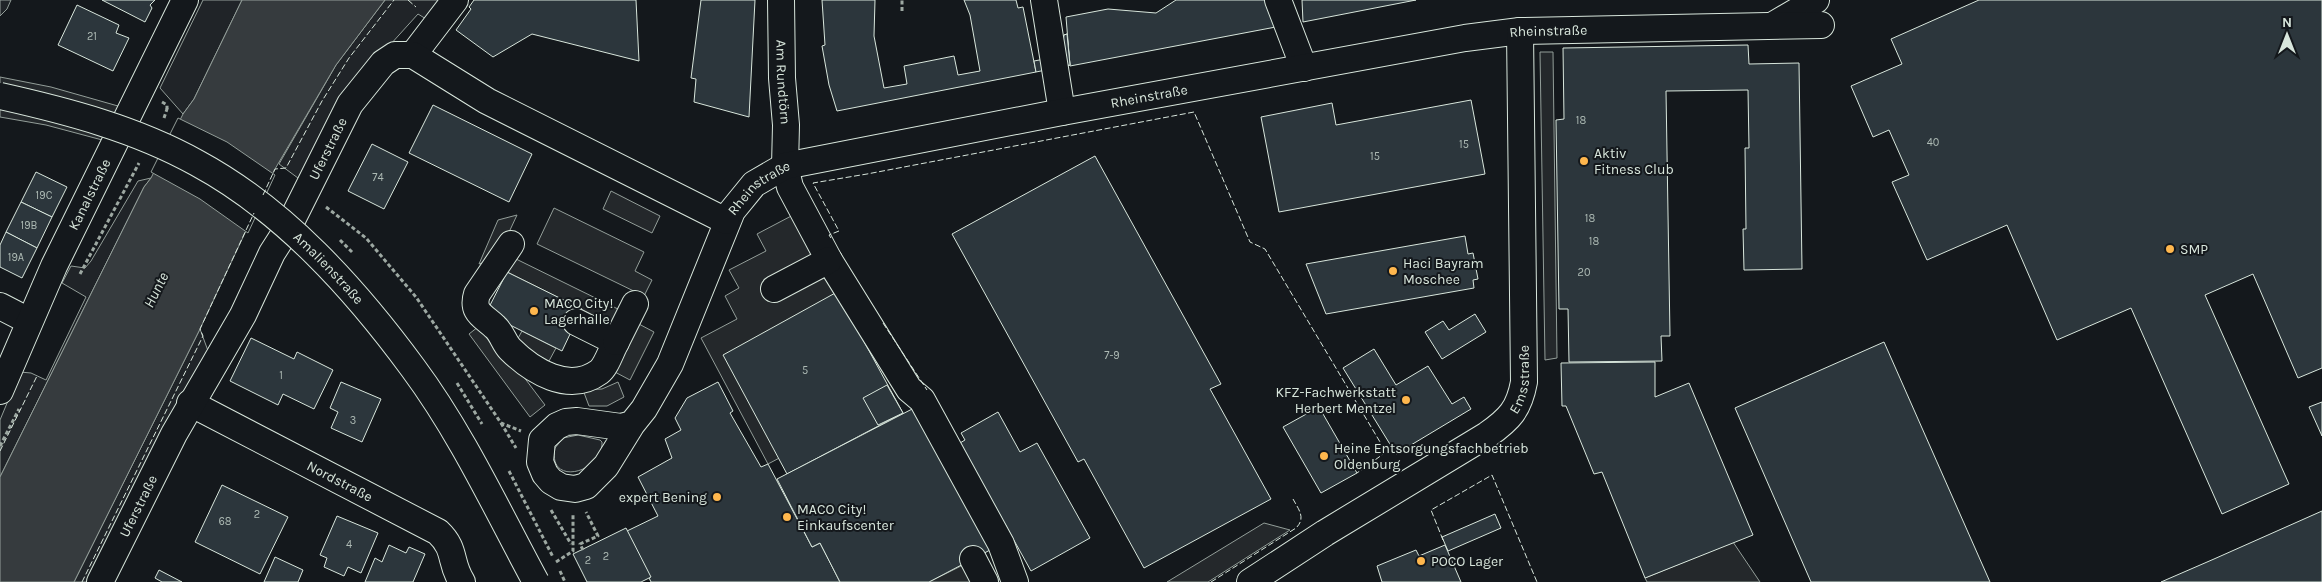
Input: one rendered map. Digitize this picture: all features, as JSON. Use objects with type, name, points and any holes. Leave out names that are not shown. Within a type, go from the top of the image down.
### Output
[{"type":"street","name":"Kanalstraße","points":[[0,391],[29,321],[185,0]]},
{"type":"street","points":[[456,0],[413,55],[488,101],[726,220]]},
{"type":"street","name":"Am Rundtörn","points":[[782,0],[782,78],[786,125],[785,166],[790,187],[829,260],[909,389],[922,400],[1001,544],[1015,582]]},
{"type":"street","points":[[1044,0],[1062,112]]},
{"type":"street","points":[[1278,0],[1304,68]]},
{"type":"street","name":"Rheinstraße","points":[[575,489],[586,486],[597,478],[644,409],[670,364],[686,328],[726,220],[754,184],[785,166],[1062,112],[1465,38],[1520,31],[1772,25],[1818,12]]},
{"type":"street","name":"Emsstraße","points":[[1250,582],[1287,572],[1325,532],[1495,429],[1514,413],[1521,398],[1524,372],[1520,31]]},
{"type":"street","name":"Uferstraße","points":[[100,582],[190,403],[243,315],[272,253],[288,228],[350,104],[384,63],[396,55],[413,55]]},
{"type":"street","name":"Amalienstraße","points":[[0,96],[58,109],[153,142],[198,163],[254,201],[292,232],[325,263],[414,368],[460,440],[536,582]]},
{"type":"street","points":[[511,244],[477,294],[474,303],[478,314],[496,328],[509,348],[544,376],[565,381],[585,379],[600,372],[635,304]]},
{"type":"street","points":[[774,289],[829,260]]},
{"type":"street","points":[[0,306],[29,321]]},
{"type":"street","points":[[576,322],[616,342]]},
{"type":"street","name":"Nordstraße","points":[[190,403],[438,532],[450,546],[454,577]]},
{"type":"street","points":[[575,489],[561,487],[551,481],[545,474],[540,462],[542,440],[549,432],[566,422],[621,427],[632,424]]},
{"type":"street","points":[[973,559],[985,582]]},
{"type":"path","points":[[902,0],[902,11]]},
{"type":"path","points":[[84,269],[135,170]]},
{"type":"path","points":[[307,191],[366,238],[416,297],[501,423],[542,440]]},
{"type":"path","points":[[575,489],[598,536],[580,544],[583,550]]},
{"type":"path","points":[[556,562],[572,551],[571,544]]},
{"type":"shaded area","points":[[0,0],[11,0],[7,9],[0,16]]},
{"type":"shaded area","points":[[203,0],[242,0],[194,99],[183,114],[160,88]]},
{"type":"shaded area","points":[[385,0],[449,0],[431,22],[418,14],[342,98],[302,181],[279,164],[336,65]]},
{"type":"shaded area","points":[[1540,52],[1553,52],[1557,358],[1545,360]]},
{"type":"shaded area","points":[[0,77],[51,87],[118,106],[106,141],[46,125],[0,117]]},
{"type":"shaded area","points":[[151,178],[144,187],[0,477],[0,420],[20,372],[31,373],[46,380],[86,297],[62,283],[71,266],[85,268],[91,261],[138,181]]},
{"type":"shaded area","points":[[611,191],[660,216],[652,233],[603,209]]},
{"type":"shaded area","points":[[554,208],[644,252],[635,271],[652,280],[644,296],[537,244]]},
{"type":"shaded area","points":[[795,214],[887,385],[785,455],[768,464],[701,338],[737,319],[725,296],[739,288],[729,270],[766,251],[757,234]]},
{"type":"shaded area","points":[[517,215],[497,258],[479,264],[498,220]]},
{"type":"shaded area","points":[[514,258],[624,312],[617,327],[507,272]]},
{"type":"shaded area","points":[[483,323],[545,405],[530,417],[469,334]]},
{"type":"shaded area","points":[[637,323],[654,332],[630,380],[613,371]]},
{"type":"shaded area","points":[[200,329],[211,359],[95,582],[74,582]]},
{"type":"shaded area","points":[[522,331],[556,348],[549,361],[515,344]]},
{"type":"shaded area","points":[[618,382],[624,397],[607,406],[589,406],[583,390],[602,389]]},
{"type":"shaded area","points":[[578,435],[600,440],[602,442],[600,453],[586,468],[567,472],[559,468],[555,460],[555,448],[563,438]]},
{"type":"shaded area","points":[[1264,523],[1290,530],[1208,582],[1167,582]]},
{"type":"shaded area","points":[[1733,542],[1760,582],[1647,582],[1645,578]]},
{"type":"shaded area","points":[[965,564],[974,582],[929,582]]},
{"type":"water","name":"Hunte","points":[[242,0],[385,0],[336,65],[275,169],[200,329],[74,582],[0,582],[0,477],[144,187],[151,178],[183,114],[194,99]]},
{"type":"pier","points":[[178,118],[227,142],[275,175],[248,233],[200,199],[151,172]]},
{"type":"building","points":[[102,0],[155,0],[150,5],[152,8],[145,22]]},
{"type":"building","points":[[474,0],[636,0],[639,61],[532,34],[493,57],[456,30],[471,9],[469,7]]},
{"type":"building","points":[[701,0],[755,0],[749,117],[694,102],[696,79],[691,78]]},
{"type":"building","points":[[822,0],[875,0],[874,36],[884,88],[907,84],[904,66],[954,56],[958,75],[980,71],[970,15],[964,0],[1016,0],[1018,8],[1023,7],[1036,72],[837,111],[829,85],[822,46],[825,45]]},
{"type":"building","points":[[1176,0],[1270,0],[1281,26],[1070,66],[1066,17],[1108,9],[1156,13]]},
{"type":"building","points":[[1302,0],[1416,0],[1303,22]]},
{"type":"building","name":"SMP","points":[[1979,0],[2322,0],[2322,368],[2298,378],[2253,274],[2205,295],[2289,484],[2222,514],[2131,308],[2057,340],[2007,225],[1927,260],[1892,182],[1909,175],[1889,130],[1873,137],[1851,86],[1902,64],[1891,39]]},
{"type":"building","points":[[77,5],[119,25],[116,33],[129,38],[113,71],[58,45]]},
{"type":"building","points":[[1067,34],[1070,65],[1036,72],[1034,61],[1061,56],[1064,35]]},
{"type":"building","points":[[1067,34],[1070,65],[1063,66],[1061,56],[1064,35]]},
{"type":"building","points":[[1748,45],[1749,64],[1799,63],[1802,269],[1744,270],[1743,229],[1746,229],[1745,148],[1749,148],[1748,90],[1666,91],[1670,336],[1661,336],[1662,361],[1569,362],[1568,309],[1559,309],[1556,120],[1564,119],[1563,48]]},
{"type":"building","points":[[1471,100],[1485,174],[1279,212],[1261,117],[1332,103],[1336,125]]},
{"type":"building","points":[[433,105],[532,154],[509,202],[409,153]]},
{"type":"building","points":[[372,144],[408,162],[384,209],[348,191]]},
{"type":"building","points":[[1095,156],[1221,384],[1210,389],[1271,499],[1144,568],[1084,459],[1078,462],[952,234]]},
{"type":"building","points":[[36,172],[67,187],[52,217],[21,202]]},
{"type":"building","points":[[21,202],[52,217],[37,248],[6,232]]},
{"type":"building","points":[[6,232],[37,248],[22,278],[0,267],[0,245]]},
{"type":"building","name":"Haci Bayram Moschee","points":[[1465,236],[1468,254],[1473,253],[1478,279],[1473,280],[1474,288],[1326,314],[1306,264]]},
{"type":"building","name":"MACO City! Lagerhalle","points":[[507,272],[582,309],[562,351],[486,313]]},
{"type":"building","points":[[837,292],[903,413],[787,474],[723,355]]},
{"type":"building","points":[[1475,314],[1486,332],[1442,359],[1425,332],[1443,321],[1449,330]]},
{"type":"building","points":[[251,338],[294,359],[297,352],[333,370],[314,409],[283,394],[278,405],[230,381]]},
{"type":"building","points":[[1884,342],[1990,582],[1811,582],[1735,408]]},
{"type":"building","name":"KFZ-Fachwerkstatt Herbert Mentzel","points":[[1374,349],[1396,385],[1428,366],[1452,404],[1464,397],[1471,409],[1396,454],[1343,368]]},
{"type":"building","points":[[1655,362],[1655,397],[1689,383],[1753,535],[1645,578],[1602,472],[1594,474],[1566,406],[1562,406],[1561,363]]},
{"type":"building","points":[[341,382],[381,399],[362,442],[331,428],[338,412],[330,408]]},
{"type":"building","name":"expert Bening","points":[[718,382],[733,411],[730,413],[761,467],[768,464],[812,547],[820,543],[840,582],[651,582],[627,531],[658,516],[638,477],[672,458],[665,439],[681,430],[675,418],[687,398]]},
{"type":"building","points":[[887,385],[903,413],[878,425],[863,398]]},
{"type":"building","points":[[2322,402],[2322,436],[2309,407]]},
{"type":"building","points":[[916,407],[992,549],[929,582],[840,582],[820,543],[812,547],[777,479]]},
{"type":"building","name":"Heine Entsorgungsfachbetrieb Oldenburg","points":[[1319,407],[1357,473],[1321,493],[1283,427]]},
{"type":"building","points":[[998,412],[1020,452],[1037,443],[1090,538],[1031,571],[960,443],[965,440],[961,433]]},
{"type":"building","points":[[222,485],[288,517],[260,574],[195,542]]},
{"type":"building","points":[[2322,511],[2322,582],[2161,582],[2214,559]]},
{"type":"building","points":[[1495,514],[1501,528],[1448,551],[1442,537]]},
{"type":"building","points":[[337,516],[378,533],[361,573],[348,567],[344,576],[324,567],[327,558],[320,555]]},
{"type":"building","points":[[626,528],[651,577],[641,582],[587,582],[573,554]]},
{"type":"building","points":[[389,545],[406,553],[409,547],[425,554],[413,582],[365,582],[375,558],[382,562]]},
{"type":"building","name":"POCO Lager","points":[[1445,545],[1461,582],[1382,582],[1377,566],[1416,550],[1419,556]]},
{"type":"building","points":[[275,557],[303,570],[298,582],[264,582]]},
{"type":"building","points":[[159,570],[182,582],[162,582],[155,578]]},
{"type":"fence","points":[[263,195],[275,169],[286,168],[322,101],[349,58],[394,0]]},
{"type":"fence","points":[[408,0],[416,7]]},
{"type":"fence","points":[[831,238],[829,235],[839,231],[813,183],[1194,112],[1250,242],[1265,249],[1386,452],[1357,473]]},
{"type":"fence","points":[[82,582],[203,336],[200,329],[254,213]]},
{"type":"fence","points":[[883,323],[927,390]]},
{"type":"fence","points":[[0,451],[37,376]]},
{"type":"fence","points":[[1443,540],[1431,510],[1492,475],[1537,582]]},
{"type":"fence","points":[[1211,582],[1296,528],[1301,521],[1301,517],[1293,499]]},
{"type":"place","name":"Aktiv Fitness Club","points":[[1584,161]]},
{"type":"place","name":"SMP","points":[[2170,249]]},
{"type":"place","name":"Haci Bayram Moschee","points":[[1393,271]]},
{"type":"place","name":"MACO City! Lagerhalle","points":[[534,311]]},
{"type":"place","name":"KFZ-Fachwerkstatt Herbert Mentzel","points":[[1406,400]]},
{"type":"place","name":"Heine Entsorgungsfachbetrieb Oldenburg","points":[[1324,456]]},
{"type":"place","name":"expert Bening","points":[[717,497]]},
{"type":"place","name":"MACO City! Einkaufscenter","points":[[787,517]]},
{"type":"place","name":"POCO Lager","points":[[1421,561]]}]
